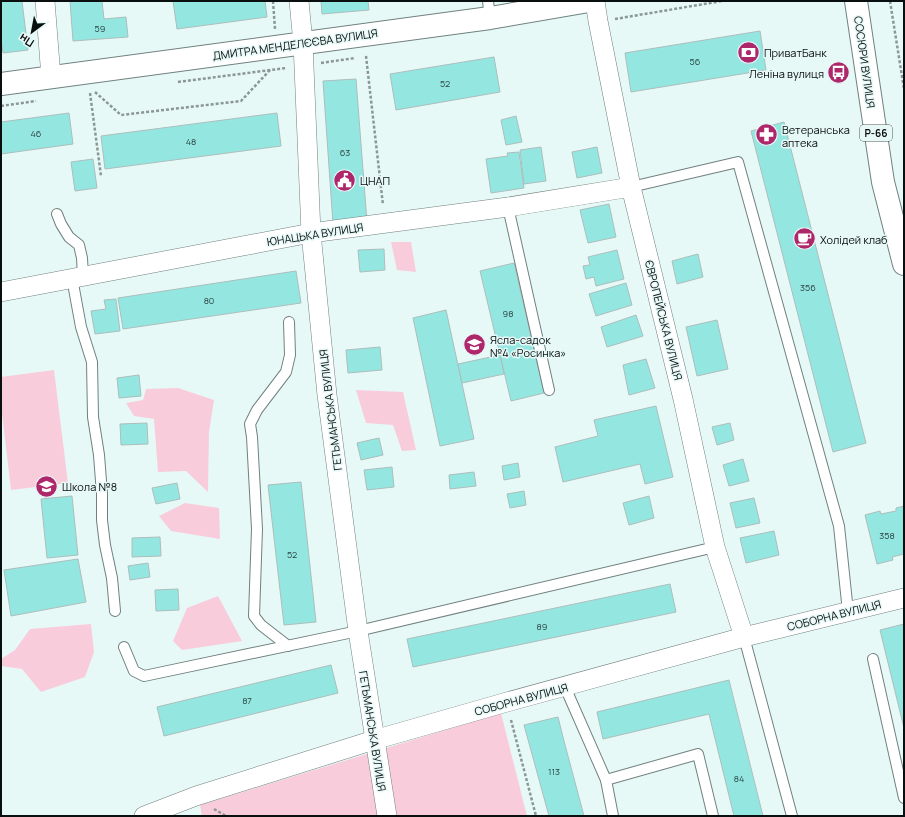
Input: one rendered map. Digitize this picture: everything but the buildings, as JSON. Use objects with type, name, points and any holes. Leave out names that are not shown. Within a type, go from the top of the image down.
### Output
[{"type":"street","points":[[45,1],[51,77]]},
{"type":"street","name":"ГЕТЬМАНСЬКА ВУЛИЦЯ","points":[[299,1],[303,43],[311,234],[327,395],[358,631],[387,816]]},
{"type":"street","name":"ДМИТРА МЕНДЕЛЄЄВА ВУЛИЦЯ","points":[[1,84],[303,43],[489,10],[589,1]]},
{"type":"street","name":"ЄВРОПЕЙСЬКА ВУЛИЦЯ","points":[[595,1],[631,187],[683,399],[715,547],[744,637]]},
{"type":"street","name":"СОСЮРИ ВУЛИЦЯ","points":[[856,1],[883,182],[904,264]]},
{"type":"street","name":"ЮНАЦЬКА ВУЛИЦЯ","points":[[1,292],[311,234],[508,207],[631,187]]},
{"type":"street","name":"СОБОРНА ВУЛИЦЯ","points":[[144,816],[196,796],[374,740],[744,637],[904,598]]},
{"type":"lane","points":[[631,187],[738,162],[839,526],[848,612]]},
{"type":"lane","points":[[508,207],[549,390]]},
{"type":"lane","points":[[57,214],[69,237],[80,245],[82,258],[78,277],[80,327],[92,362],[93,417],[99,455],[104,545],[112,578],[115,611]]},
{"type":"lane","points":[[288,646],[261,625],[254,616],[257,529],[250,424],[257,410],[286,372],[290,355],[289,322]]},
{"type":"lane","points":[[124,647],[134,671],[144,676],[358,631],[715,547]]},
{"type":"lane","points":[[744,637],[792,816]]},
{"type":"lane","points":[[873,659],[904,798]]},
{"type":"lane","points":[[566,687],[606,780],[612,816]]},
{"type":"lane","points":[[606,780],[698,754],[713,816]]},
{"type":"path","points":[[890,1],[904,89]]},
{"type":"path","points":[[366,56],[386,224]]},
{"type":"path","points":[[172,82],[304,65]]},
{"type":"path","points":[[95,92],[121,115],[241,101],[271,70]]},
{"type":"path","points":[[83,94],[103,91]]},
{"type":"path","points":[[90,93],[101,176]]},
{"type":"path","points":[[1,106],[38,100]]},
{"type":"path","points":[[507,702],[536,816]]},
{"type":"shaded area","points":[[391,242],[411,242],[416,272],[397,270]]},
{"type":"shaded area","points":[[54,370],[68,483],[11,490],[1,405],[1,377]]},
{"type":"shaded area","points":[[178,388],[214,400],[209,432],[208,492],[186,471],[158,472],[154,419],[134,416],[126,403],[143,400],[146,389]]},
{"type":"shaded area","points":[[356,390],[403,392],[416,450],[402,451],[393,425],[366,423]]},
{"type":"shaded area","points":[[185,503],[219,508],[220,539],[171,531],[159,516]]},
{"type":"shaded area","points":[[218,596],[242,641],[182,650],[173,641],[187,608]]},
{"type":"shaded area","points":[[91,624],[94,652],[85,677],[41,692],[22,669],[1,666],[1,659],[15,650],[30,629]]},
{"type":"shaded area","points":[[501,713],[527,816],[202,816],[200,805]]},
{"type":"place","name":"ПриватБанк","points":[[748,52]]},
{"type":"place","name":"Леніна вулиця","points":[[839,73]]},
{"type":"place","name":"Ветеранська аптека","points":[[766,135]]},
{"type":"place","name":"ЦНАП","points":[[345,180]]},
{"type":"place","name":"Холідей клаб","points":[[805,239]]},
{"type":"place","name":"Ясла-садок №4 «Росинка»","points":[[475,345]]},
{"type":"place","name":"Школа №8","points":[[47,486]]}]
